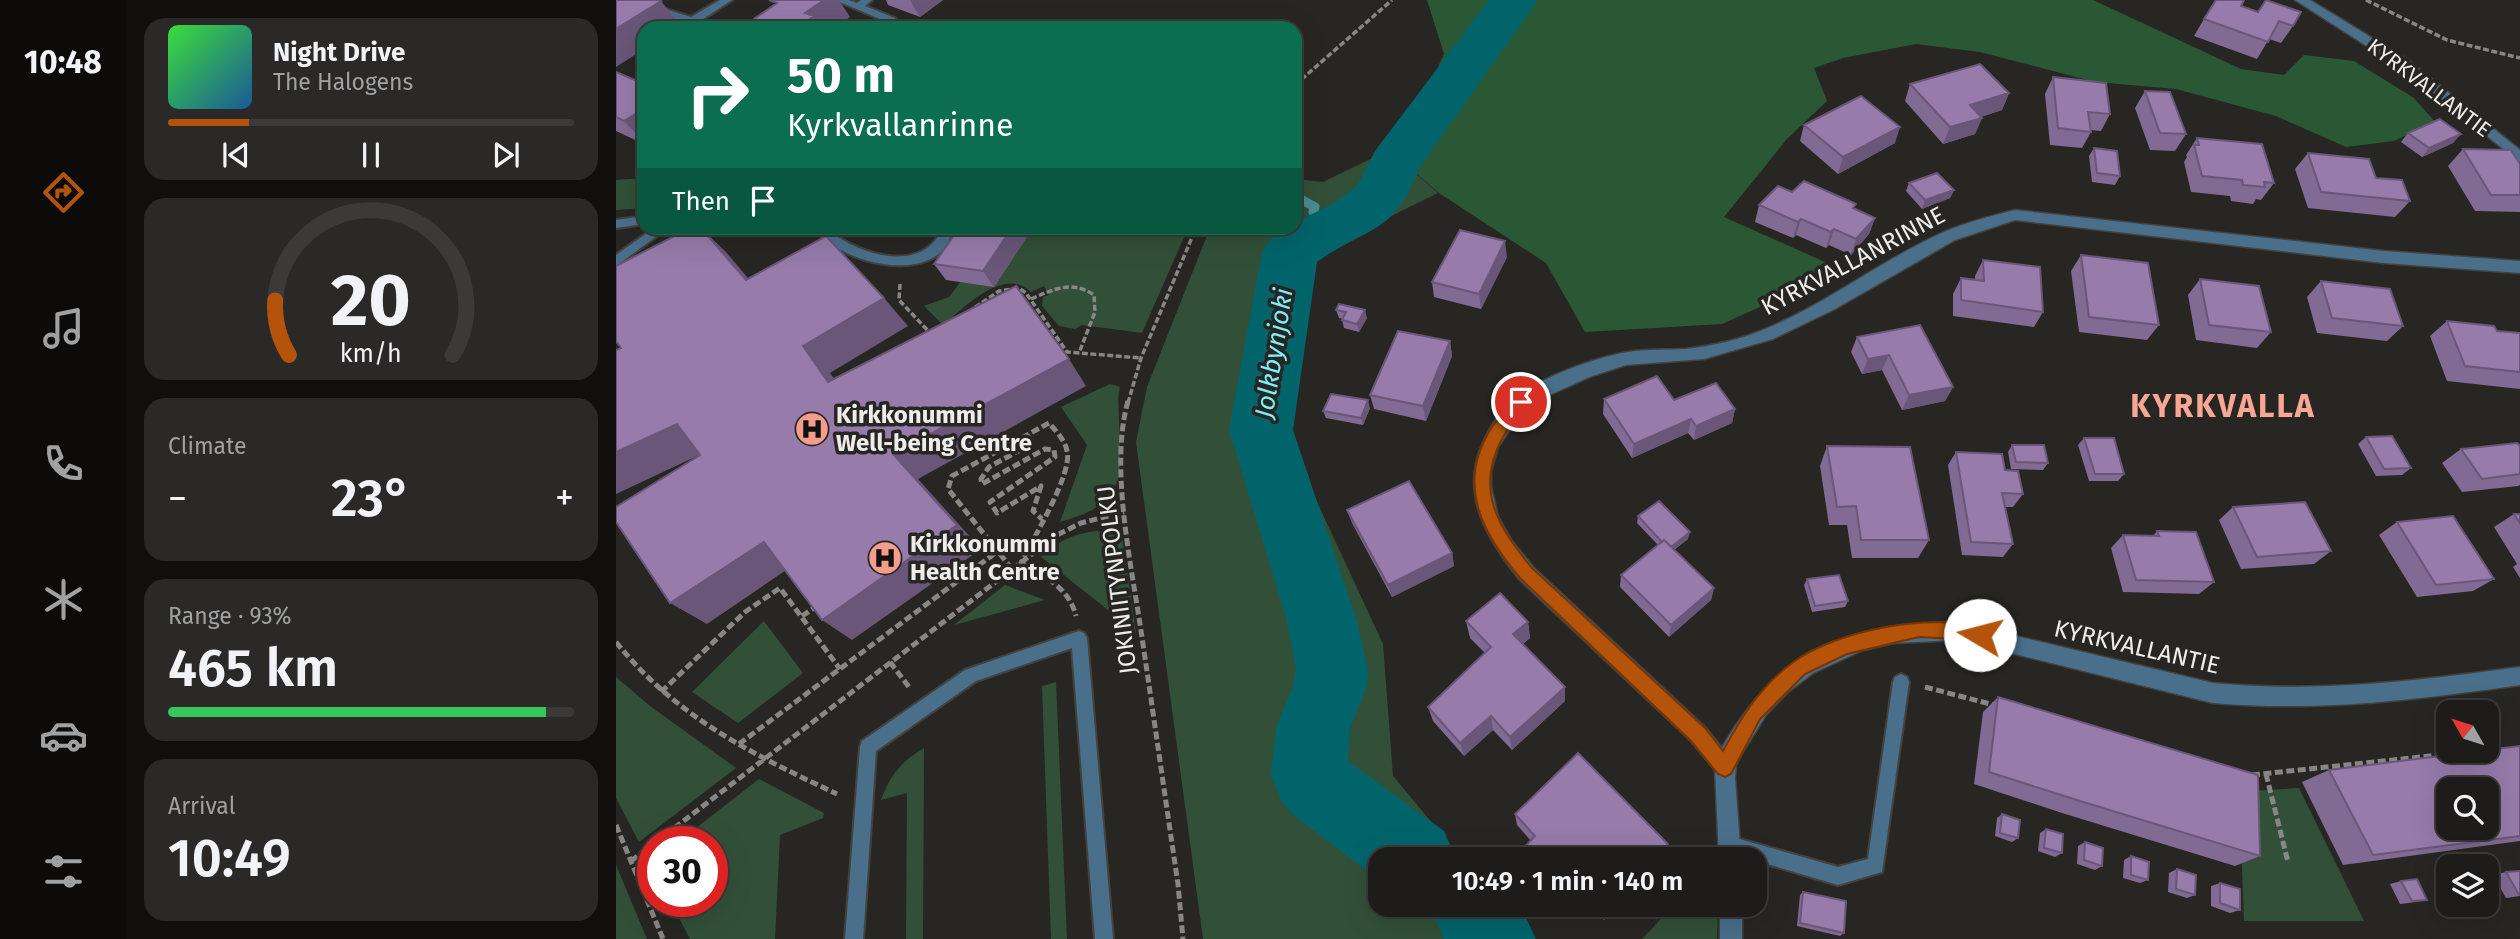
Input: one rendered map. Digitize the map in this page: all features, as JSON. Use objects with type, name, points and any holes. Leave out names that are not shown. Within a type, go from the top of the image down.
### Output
[{"type":"street","name":"KYRKVALLANTIE","points":[[2301,0],[2403,63],[2520,156]]},
{"type":"street","name":"KYRKVALLANRINNE","points":[[1725,767],[1698,734],[1526,573],[1503,545],[1487,516],[1482,479],[1484,462],[1497,432],[1521,402],[1553,386],[1624,360],[1695,354],[1766,335],[1821,309],[1938,241],[1974,224],[2014,215],[2384,257],[2520,267]]},
{"type":"street","name":"KYRKVALLANTIE","points":[[1725,767],[1754,712],[1799,668],[1844,646],[1919,629],[1969,633],[2213,693],[2250,698],[2395,692],[2520,676]]},
{"type":"street","points":[[1725,767],[1730,847]]},
{"type":"street","points":[[1731,917],[1731,939]]},
{"type":"lane","points":[[645,11],[655,7],[692,21],[727,0]]},
{"type":"lane","points":[[839,0],[862,3],[892,21]]},
{"type":"lane","points":[[616,224],[637,221]]},
{"type":"lane","points":[[616,261],[652,235]]},
{"type":"lane","points":[[826,235],[848,249],[880,260],[903,262],[929,254],[946,239],[947,235]]},
{"type":"lane","points":[[853,939],[868,747],[971,675],[1079,638],[1104,939]]},
{"type":"lane","points":[[1767,860],[1838,876],[1876,866],[1901,682]]},
{"type":"path","points":[[1302,79],[1392,0]]},
{"type":"path","points":[[2366,0],[2447,40],[2520,58]]},
{"type":"path","name":"JOKINIITYNPOLKU","points":[[1183,939],[1178,884],[1124,512],[1122,473],[1123,419],[1141,358],[1193,235]]},
{"type":"path","points":[[903,262],[898,300],[935,338]]},
{"type":"path","points":[[1031,299],[1065,285],[1076,285],[1094,295],[1095,312],[1079,353]]},
{"type":"path","points":[[967,312],[999,290],[1019,288],[1031,299],[1068,352],[1141,358]]},
{"type":"path","points":[[929,344],[941,334]]},
{"type":"path","points":[[1012,569],[948,489],[952,476],[1049,423],[1063,440],[1069,454],[1061,480],[1021,563]]},
{"type":"path","points":[[1027,435],[1033,443],[989,467],[981,480],[982,484],[1045,449],[1054,450],[1055,457],[990,502],[997,513],[1041,486],[1033,511],[1042,519]]},
{"type":"path","points":[[676,826],[1057,535],[1081,523],[1124,512]]},
{"type":"path","points":[[739,744],[998,551]]},
{"type":"path","points":[[1021,563],[1058,586],[1075,603],[1079,638]]},
{"type":"path","points":[[661,692],[745,611],[780,588],[840,668]]},
{"type":"path","points":[[802,616],[824,602]]},
{"type":"path","points":[[616,642],[634,668],[673,702],[762,760],[863,806]]},
{"type":"path","points":[[1901,682],[2003,707]]},
{"type":"path","points":[[2499,748],[2509,747]]},
{"type":"path","points":[[2242,775],[2436,755]]},
{"type":"path","points":[[2266,774],[2288,862]]},
{"type":"path","points":[[616,825],[663,939]]},
{"type":"path","points":[[631,861],[637,856]]},
{"type":"green space","points":[[1427,0],[2093,0],[2241,69],[2284,75],[2304,55],[2354,61],[2414,98],[2435,122],[2394,141],[2346,147],[2276,116],[2176,89],[2095,82],[1980,52],[1916,44],[1843,58],[1814,68],[1827,101],[1787,139],[1724,217],[1843,270],[1722,324],[1585,332],[1546,263],[1439,193],[1389,150],[1424,97],[1444,54]]},
{"type":"green space","points":[[1389,150],[1438,193],[1310,256],[1279,420],[1383,644],[1393,776],[1452,847],[1368,847],[1368,917],[1509,917],[1528,939],[1203,939],[1136,442],[1147,387],[1207,235],[1302,235],[1302,180],[1323,182]]},
{"type":"green space","points":[[637,178],[637,208],[616,210],[616,180]]},
{"type":"green space","points":[[996,235],[1185,235],[1142,333],[1082,325],[1075,329],[1059,326],[1042,306],[1043,297],[1049,295],[1044,286],[1031,292],[1020,285],[1009,284],[985,292],[943,325],[924,306],[949,297]]},
{"type":"green space","points":[[1110,384],[1120,387],[1120,459],[1115,486],[1109,497],[1098,506],[1060,522],[1087,445],[1061,407]]},
{"type":"green space","points":[[1097,531],[1122,537],[1136,633],[1124,636],[1122,621],[1041,557],[1066,539]]},
{"type":"green space","points":[[1005,585],[1045,600],[954,625]]},
{"type":"green space","points":[[764,621],[803,673],[738,723],[692,692]]},
{"type":"green space","points":[[616,677],[650,706],[736,768],[660,826],[637,826],[637,838],[616,798]]},
{"type":"green space","points":[[1056,682],[1067,939],[1051,939],[1042,686]]},
{"type":"green space","points":[[924,748],[923,939],[906,939],[907,793],[881,800],[897,770]]},
{"type":"green space","points":[[759,779],[824,813],[823,818],[780,835],[775,939],[690,939],[678,917],[728,917],[728,826],[699,826]]},
{"type":"green space","points":[[2299,788],[2364,921],[2244,921],[2239,792]]},
{"type":"green space","points":[[616,865],[647,939],[616,939]]},
{"type":"green space","points":[[1663,917],[1718,917],[1717,939],[1642,939]]},
{"type":"building","points":[[616,0],[659,0],[661,1],[616,29]]},
{"type":"building","points":[[769,0],[824,0],[805,13],[814,16],[807,21],[751,21],[777,3]]},
{"type":"building","points":[[2216,0],[2244,0],[2241,6],[2258,12],[2266,0],[2301,12],[2293,26],[2279,21],[2268,42],[2204,19]]},
{"type":"building","points":[[1980,64],[2009,93],[1970,105],[1982,118],[1950,127],[1910,84]]},
{"type":"building","points":[[616,72],[637,81],[637,113],[624,121],[616,117]]},
{"type":"building","points":[[2053,77],[2106,83],[2110,114],[2088,112],[2091,132],[2058,128]]},
{"type":"building","points":[[2145,91],[2170,92],[2186,134],[2160,133]]},
{"type":"building","points":[[1861,96],[1900,127],[1843,157],[1804,125]]},
{"type":"building","points":[[2440,119],[2461,134],[2429,148],[2408,133]]},
{"type":"building","points":[[2197,138],[2262,144],[2274,183],[2264,182],[2265,187],[2243,185],[2242,180],[2202,176],[2194,145],[2199,145]]},
{"type":"building","points":[[2094,148],[2117,151],[2120,176],[2097,173]]},
{"type":"building","points":[[2463,149],[2511,150],[2520,164],[2520,195],[2491,195]]},
{"type":"building","points":[[2308,153],[2369,159],[2376,178],[2402,180],[2410,201],[2321,192]]},
{"type":"building","points":[[1937,173],[1954,190],[1925,200],[1909,183]]},
{"type":"building","points":[[1804,181],[1856,204],[1853,208],[1875,218],[1856,239],[1801,219],[1798,222],[1759,205],[1778,186],[1792,192]]},
{"type":"building","points":[[1460,230],[1505,241],[1479,294],[1432,282]]},
{"type":"building","name":"Kirkkonummi Well-being Centre","points":[[676,235],[707,235],[746,280],[826,236],[884,298],[803,346],[828,382],[1016,286],[1069,359],[893,454],[957,525],[822,620],[764,542],[670,603],[616,522],[616,507],[700,455],[677,424],[616,452],[616,350],[621,348],[616,341],[616,266]]},
{"type":"building","points":[[954,235],[1007,235],[983,271],[934,264]]},
{"type":"building","points":[[2081,255],[2148,263],[2159,325],[2089,317]]},
{"type":"building","points":[[1983,260],[2040,267],[2043,312],[1961,300],[1961,278],[1984,281]]},
{"type":"building","points":[[2200,279],[2259,286],[2271,332],[2209,325]]},
{"type":"building","points":[[2321,281],[2390,289],[2403,326],[2332,318]]},
{"type":"building","points":[[1339,304],[1365,310],[1357,324],[1342,320],[1346,312],[1336,310]]},
{"type":"building","points":[[2447,321],[2494,326],[2497,331],[2520,333],[2520,372],[2465,366]]},
{"type":"building","points":[[1920,325],[1953,387],[1909,395],[1889,355],[1868,359],[1857,337]]},
{"type":"building","points":[[1398,331],[1450,341],[1423,406],[1370,395]]},
{"type":"building","points":[[1657,376],[1674,400],[1716,383],[1735,409],[1696,426],[1691,419],[1634,444],[1604,399]]},
{"type":"building","points":[[1331,394],[1368,400],[1361,418],[1323,411]]},
{"type":"building","points":[[2392,436],[2411,468],[2384,469],[2366,437]]},
{"type":"building","points":[[2084,438],[2114,438],[2124,474],[2095,474]]},
{"type":"building","points":[[2517,443],[2520,446],[2520,474],[2482,479],[2461,449]]},
{"type":"building","points":[[2012,445],[2044,445],[2048,463],[2016,462]]},
{"type":"building","points":[[1827,446],[1910,447],[1929,540],[1861,540],[1856,506],[1837,507]]},
{"type":"building","points":[[1956,452],[2002,454],[2005,470],[2018,471],[2023,494],[2002,493],[2013,544],[1971,542]]},
{"type":"building","points":[[1409,481],[1452,553],[1388,585],[1347,510]]},
{"type":"building","points":[[1659,501],[1690,532],[1671,547],[1664,540],[1662,542],[1638,516]]},
{"type":"building","points":[[2305,502],[2331,551],[2257,557],[2233,507]]},
{"type":"building","points":[[2453,516],[2494,579],[2436,585],[2397,522]]},
{"type":"building","points":[[2157,531],[2196,532],[2214,582],[2136,580],[2123,535],[2159,536]]},
{"type":"building","points":[[1664,540],[1714,588],[1671,625],[1621,575]]},
{"type":"building","points":[[1839,575],[1848,601],[1815,606],[1807,579]]},
{"type":"building","points":[[1500,593],[1528,622],[1513,634],[1565,687],[1510,737],[1491,716],[1460,743],[1428,707],[1491,647],[1466,621]]},
{"type":"building","points":[[1998,697],[2258,775],[2260,856],[1989,772]]},
{"type":"building","points":[[2520,746],[2520,836],[2499,839],[2499,777],[2436,777],[2436,840],[2489,840],[2373,855],[2329,770],[2436,756],[2436,763],[2499,763],[2499,749]]},
{"type":"building","points":[[1578,753],[1668,844],[1665,847],[1525,847],[1535,836],[1515,814]]},
{"type":"building","points":[[2002,814],[2020,820],[2018,838],[2000,833]]},
{"type":"building","points":[[2046,829],[2063,834],[2062,853],[2044,848]]},
{"type":"building","points":[[2085,842],[2103,848],[2102,866],[2084,860]]},
{"type":"building","points":[[2131,856],[2149,862],[2148,880],[2131,875]]},
{"type":"building","points":[[2177,869],[2196,875],[2195,895],[2176,889]]},
{"type":"building","points":[[2520,871],[2520,895],[2519,895],[2506,872]]},
{"type":"building","points":[[2417,879],[2427,900],[2412,901],[2401,881]]},
{"type":"building","points":[[2220,883],[2240,889],[2240,910],[2220,903]]},
{"type":"building","points":[[1803,892],[1846,901],[1844,933],[1800,923]]},
{"type":"waterway","name":"Jolkbynjoki","points":[[1400,847],[1319,787],[1309,775],[1313,728],[1330,687],[1332,670],[1322,621],[1261,430],[1290,252],[1305,241],[1364,211],[1376,200],[1386,185],[1394,164],[1515,0]]},
{"type":"waterway","points":[[1302,200],[1315,207],[1313,212],[1337,228]]},
{"type":"waterway","name":"Jolkbynjoki","points":[[1478,917],[1494,939]]},
{"type":"place","name":"Kirkkonummi Well-being Centre","points":[[812,429]]},
{"type":"place","name":"Kirkkonummi Health Centre","points":[[885,558]]},
{"type":"district","name":"KYRKVALLA","points":[[2223,406]]},
{"type":"route","points":[[1521,402],[1497,432],[1484,462],[1483,498],[1487,516],[1503,545],[1526,573],[1698,734],[1725,767],[1754,712],[1799,668],[1844,646],[1919,629],[1980,635]]}]
